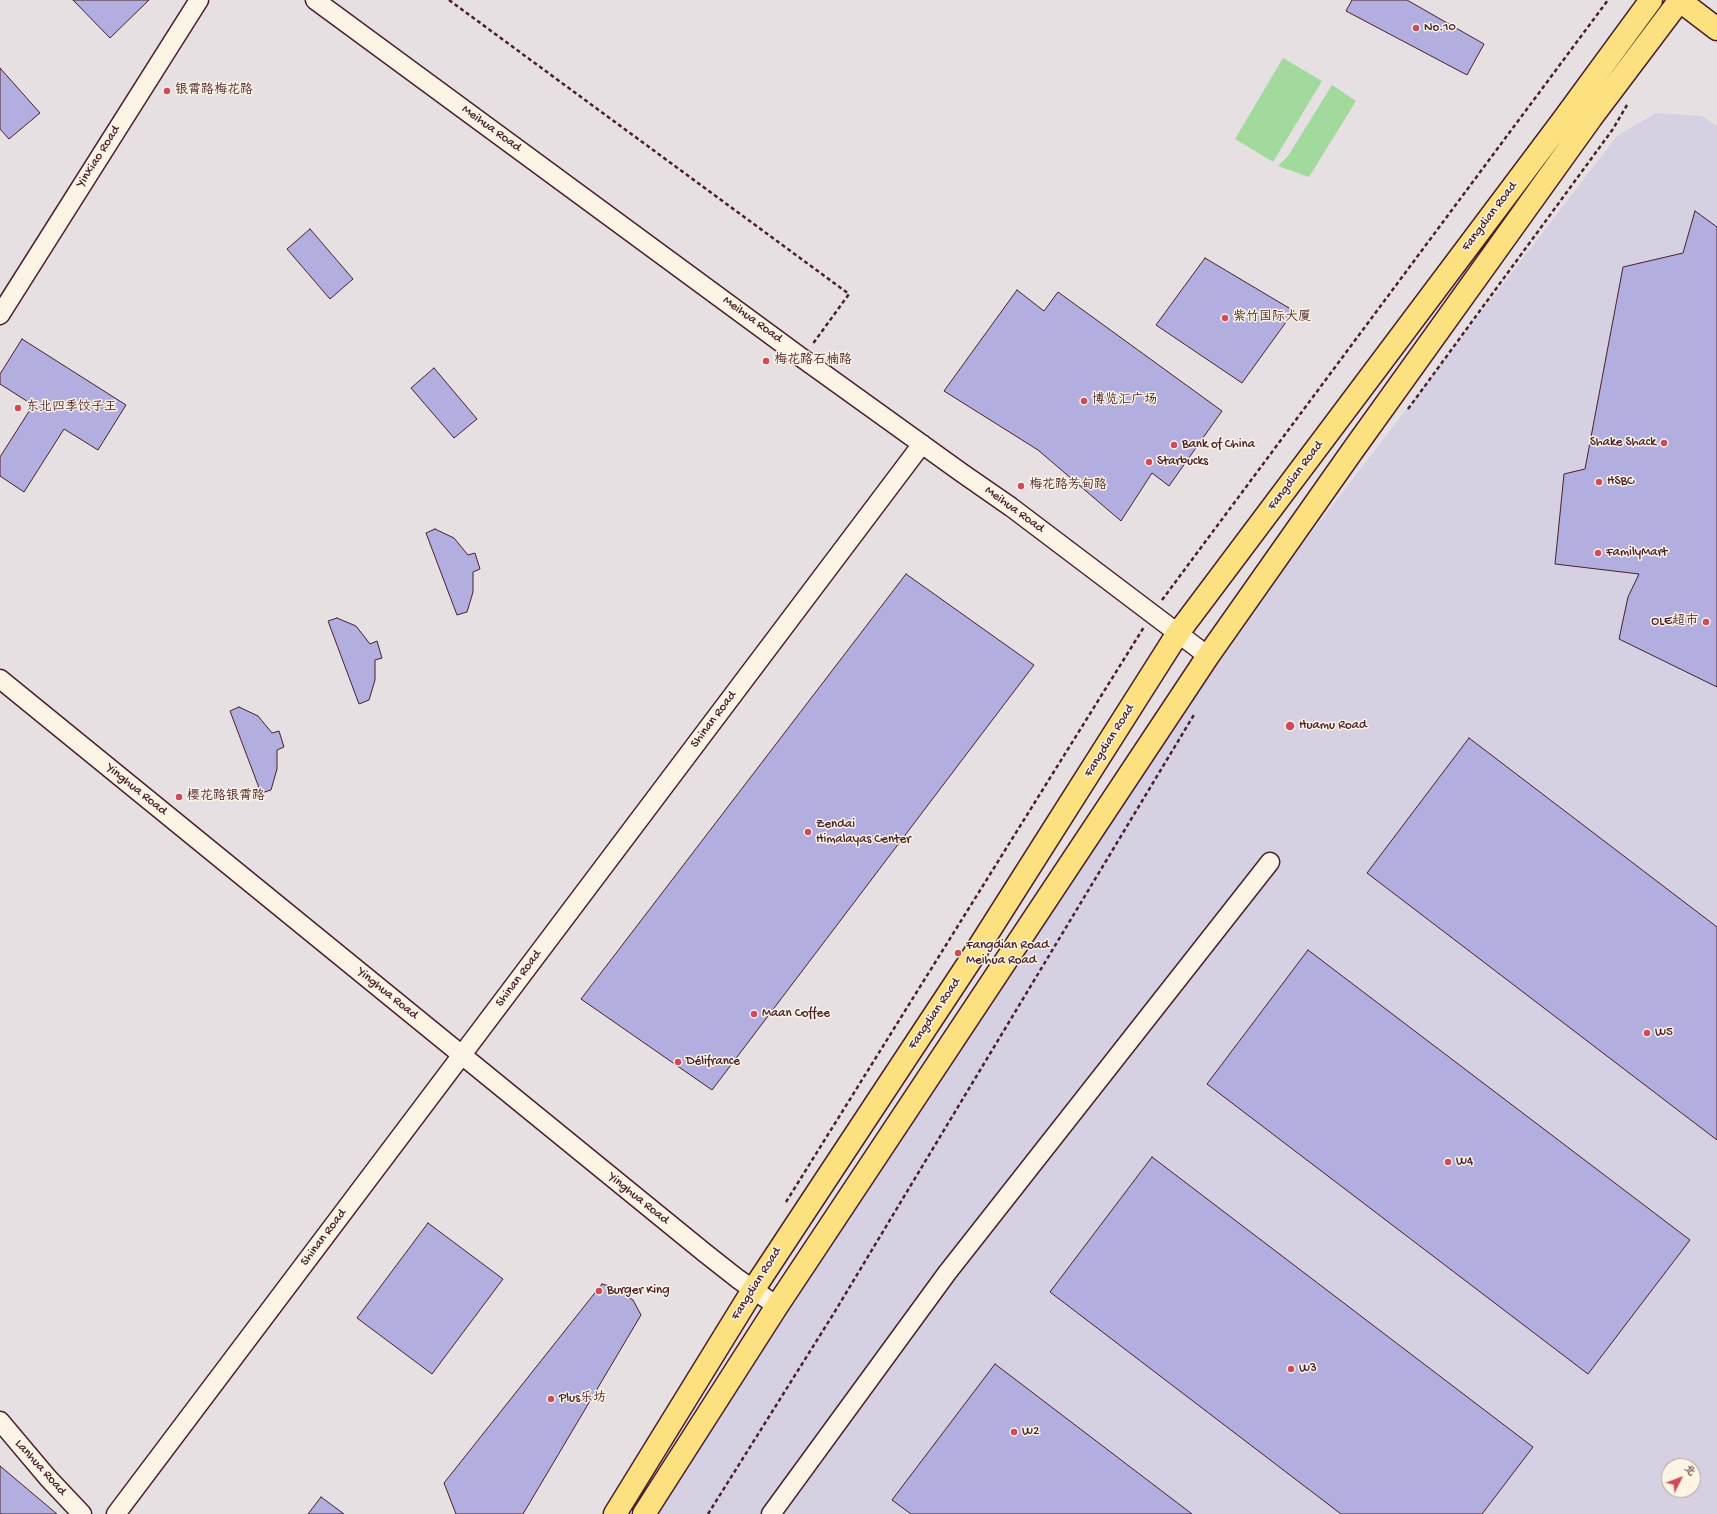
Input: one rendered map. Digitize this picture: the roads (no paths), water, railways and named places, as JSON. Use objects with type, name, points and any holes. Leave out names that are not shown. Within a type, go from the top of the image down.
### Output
[{"type":"main road","name":"Fangdian Road","points":[[615,1514],[753,1290],[970,962],[1178,633],[1652,0]]},
{"type":"main road","name":"Fangdian Road","points":[[644,1514],[776,1306],[1208,656],[1353,450],[1591,118],[1680,0]]},
{"type":"main road","points":[[1680,0],[1717,29]]},
{"type":"street","name":"Yinxiao Road","points":[[0,314],[199,0]]},
{"type":"street","name":"Meihua Road","points":[[314,0],[802,358],[1010,506],[1208,656]]},
{"type":"street","name":"Shinan Road","points":[[116,1514],[922,444]]},
{"type":"street","name":"Yinghua Road","points":[[0,679],[699,1248],[776,1306]]},
{"type":"street","points":[[771,1514],[947,1273],[1270,862]]},
{"type":"street","name":"Lanhua Road","points":[[0,1421],[43,1472],[82,1514]]},
{"type":"place","name":"No.10","points":[[1416,28]]},
{"type":"place","name":"银霄路梅花路","points":[[167,91]]},
{"type":"place","name":"紫竹国际大厦","points":[[1225,318]]},
{"type":"place","name":"梅花路石楠路","points":[[766,361]]},
{"type":"place","name":"博览汇广场","points":[[1084,401]]},
{"type":"place","name":"东北四季饺子王","points":[[18,408]]},
{"type":"place","name":"Shake Shack","points":[[1664,443]]},
{"type":"place","name":"Bank of China","points":[[1174,445]]},
{"type":"place","name":"Starbucks","points":[[1149,462]]},
{"type":"place","name":"HSBC","points":[[1599,482]]},
{"type":"place","name":"梅花路芳甸路","points":[[1021,486]]},
{"type":"place","name":"FamilyMart","points":[[1598,553]]},
{"type":"place","name":"OLE超市","points":[[1706,622]]},
{"type":"place","name":"Huamu Road","points":[[1290,726]]},
{"type":"place","name":"樱花路银霄路","points":[[179,797]]},
{"type":"place","name":"Zendai Himalayas Center","points":[[808,832]]},
{"type":"place","name":"Fangdian Road Meihua Road","points":[[958,953]]},
{"type":"place","name":"Maan Coffee","points":[[754,1014]]},
{"type":"place","name":"W5","points":[[1647,1033]]},
{"type":"place","name":"Délifrance","points":[[678,1062]]},
{"type":"place","name":"W4","points":[[1448,1162]]},
{"type":"place","name":"Burger King","points":[[599,1291]]},
{"type":"place","name":"W3","points":[[1291,1369]]},
{"type":"place","name":"Plus乐坊","points":[[551,1399]]},
{"type":"place","name":"W2","points":[[1014,1432]]}]
